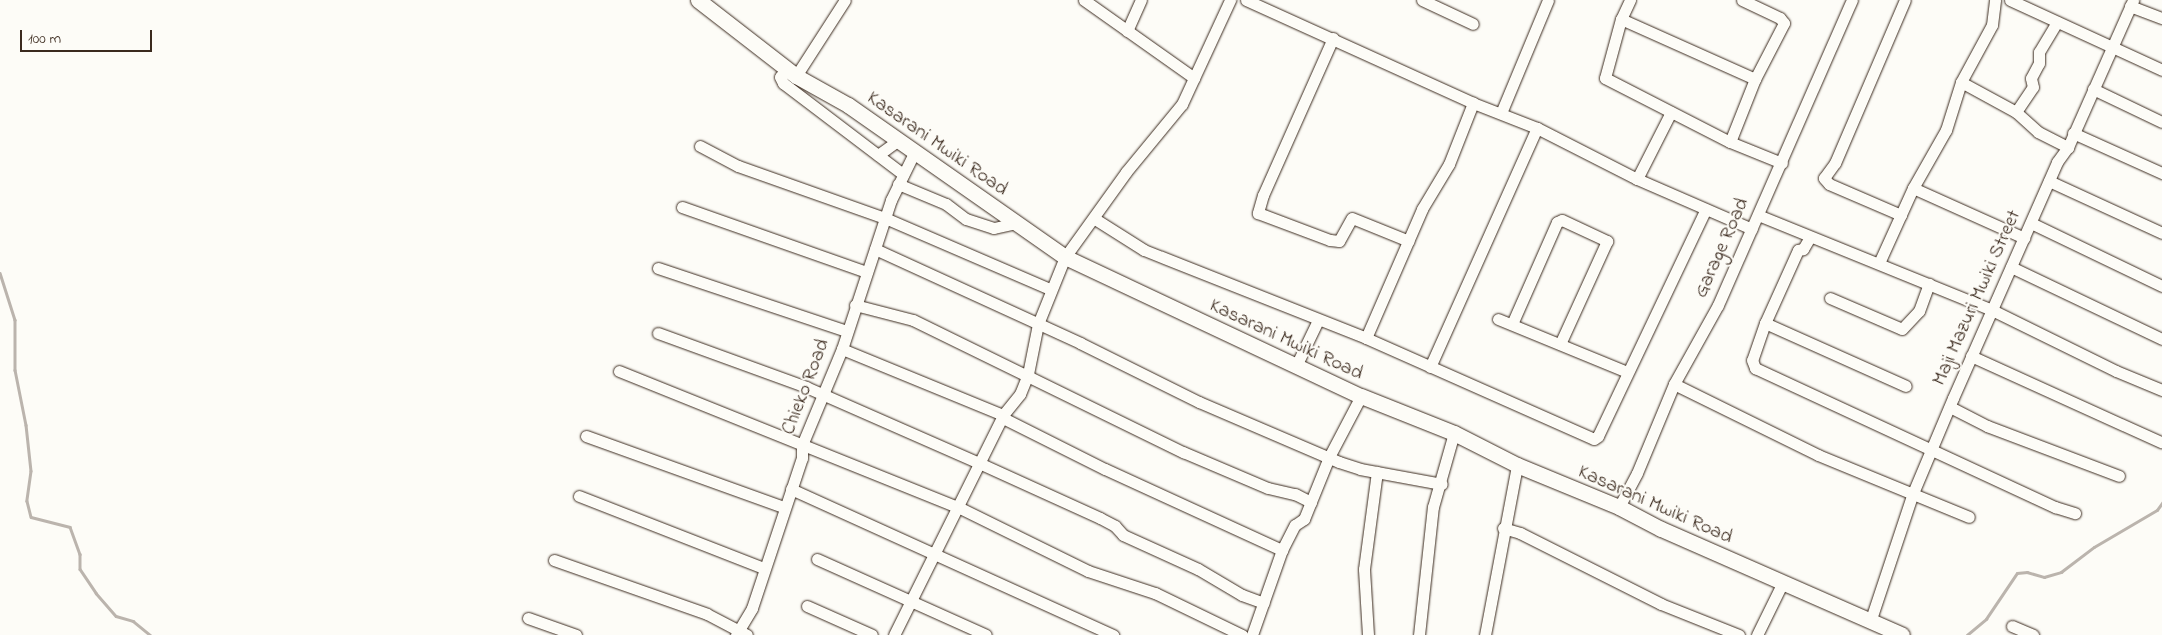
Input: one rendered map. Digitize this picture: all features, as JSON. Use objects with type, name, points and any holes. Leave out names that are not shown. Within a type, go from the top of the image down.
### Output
[{"type":"main road","name":"Kasarani Mwiki Road","points":[[698,0],[791,72],[848,105],[1065,257],[1361,396],[1454,433],[1516,465],[1619,507],[1782,584],[1871,619],[1902,635]]},
{"type":"street","points":[[845,0],[791,72],[780,80],[839,123],[878,155],[901,179],[946,204],[966,219],[994,228],[1015,223]]},
{"type":"street","points":[[1084,0],[1194,78]]},
{"type":"street","points":[[1127,30],[1142,0]]},
{"type":"street","points":[[894,635],[1003,416],[1020,394],[1028,374],[1038,324],[1050,289],[1065,257],[1126,172],[1182,104],[1230,0]]},
{"type":"street","points":[[1246,0],[1473,103],[1537,128],[1637,179],[1752,229]]},
{"type":"street","points":[[1422,0],[1473,24]]},
{"type":"street","points":[[1501,113],[1548,0]]},
{"type":"street","points":[[1630,0],[1621,19],[1605,78],[1730,142],[1782,163]]},
{"type":"street","points":[[1730,142],[1754,79],[1784,23],[1780,18],[1742,0]]},
{"type":"street","name":"Garage Road","points":[[1619,507],[1637,473],[1674,384],[1718,305],[1852,0]]},
{"type":"street","points":[[1901,215],[1829,184],[1824,178],[1835,162],[1905,0]]},
{"type":"street","points":[[1879,263],[1913,188],[1946,130],[1961,82],[1992,24],[1995,0]]},
{"type":"street","points":[[2010,0],[2162,70]]},
{"type":"street","points":[[2132,3],[2162,18]]},
{"type":"street","name":"Maji Mazuri Mwiki Street","points":[[1871,619],[1913,494],[1933,451],[1971,356],[2049,181],[2068,146],[2132,3]]},
{"type":"street","points":[[1621,19],[1754,79]]},
{"type":"street","points":[[2016,112],[2034,86],[2031,78],[2038,63],[2039,52],[2057,22]]},
{"type":"street","points":[[1333,38],[1263,195],[1258,213],[1330,240],[1339,241],[1352,218],[1409,241]]},
{"type":"street","points":[[1961,82],[2016,112],[2038,132],[2068,146]]},
{"type":"street","points":[[2093,89],[2162,122]]},
{"type":"street","points":[[822,110],[831,96]]},
{"type":"street","points":[[1366,338],[1422,209],[1449,164],[1473,103]]},
{"type":"street","points":[[839,123],[848,105]]},
{"type":"street","points":[[1637,179],[1671,112]]},
{"type":"street","points":[[1430,367],[1537,128]]},
{"type":"street","points":[[2073,133],[2162,173]]},
{"type":"street","points":[[878,155],[897,141]]},
{"type":"street","points":[[700,146],[738,166],[885,218],[1050,289]]},
{"type":"street","name":"Chieko Road","points":[[741,633],[783,507],[802,458],[802,445],[842,349],[846,331],[876,249],[885,218],[914,153]]},
{"type":"street","points":[[2049,181],[2162,234]]},
{"type":"street","points":[[1913,188],[2024,238]]},
{"type":"street","points":[[682,207],[867,272]]},
{"type":"street","points":[[1094,219],[1144,250],[1366,338],[1594,439],[1598,436],[1706,209]]},
{"type":"street","points":[[1758,215],[1992,310],[2116,372],[2162,390]]},
{"type":"street","points":[[1512,324],[1557,222],[1562,220],[1607,240],[1560,344]]},
{"type":"street","points":[[2031,223],[2162,286]]},
{"type":"street","points":[[1810,237],[1803,249],[1798,250],[1765,323],[1752,360],[1755,368],[2055,507],[2075,513]]},
{"type":"street","points":[[876,249],[1038,324],[1198,402],[1329,457],[1377,472],[1442,484]]},
{"type":"street","points":[[658,268],[846,331]]},
{"type":"street","points":[[2010,268],[2162,339]]},
{"type":"street","points":[[1830,298],[1902,329],[1918,310],[1929,284]]},
{"type":"street","points":[[855,305],[913,320],[1028,374],[1183,452],[1268,488],[1295,494],[1311,502]]},
{"type":"street","points":[[1498,319],[1627,372]]},
{"type":"street","points":[[1296,366],[1318,320]]},
{"type":"street","points":[[1765,323],[1906,386]]},
{"type":"street","points":[[658,333],[823,396],[979,463],[1100,518],[1115,526],[1123,535],[1198,570],[1242,596],[1264,603]]},
{"type":"street","points":[[842,349],[1003,416],[1105,469],[1282,550]]},
{"type":"street","points":[[1971,356],[2161,442]]},
{"type":"street","points":[[619,371],[958,507],[1088,571],[1155,593],[1242,635]]},
{"type":"street","points":[[1674,384],[1818,454],[1969,516]]},
{"type":"street","points":[[1252,635],[1282,550],[1311,502],[1329,457],[1361,396]]},
{"type":"street","points":[[1950,407],[1987,426],[2118,476]]},
{"type":"street","points":[[1419,635],[1433,507],[1442,484],[1454,433]]},
{"type":"street","points":[[586,436],[783,507]]},
{"type":"street","points":[[1485,635],[1516,465]]},
{"type":"street","points":[[1368,635],[1364,569],[1377,472]]},
{"type":"street","points":[[791,489],[1113,635]]},
{"type":"street","points":[[579,496],[764,568]]},
{"type":"street","points":[[1503,528],[1520,532],[1662,604],[1739,635]]},
{"type":"street","points":[[554,560],[708,614],[741,633]]},
{"type":"street","points":[[817,560],[986,635]]},
{"type":"street","points":[[1757,635],[1782,584]]},
{"type":"street","points":[[807,606],[872,635]]},
{"type":"street","points":[[528,618],[576,635]]},
{"type":"street","points":[[2012,626],[2033,635]]},
{"type":"waterway","points":[[0,273],[15,320],[15,370],[26,425],[31,471],[27,501],[31,517],[70,527],[80,554],[80,569],[96,593],[116,616],[133,621],[150,635]]},
{"type":"waterway","points":[[1967,635],[1986,619],[2017,573],[2027,572],[2044,577],[2061,572],[2094,547],[2157,510],[2162,503]]}]
